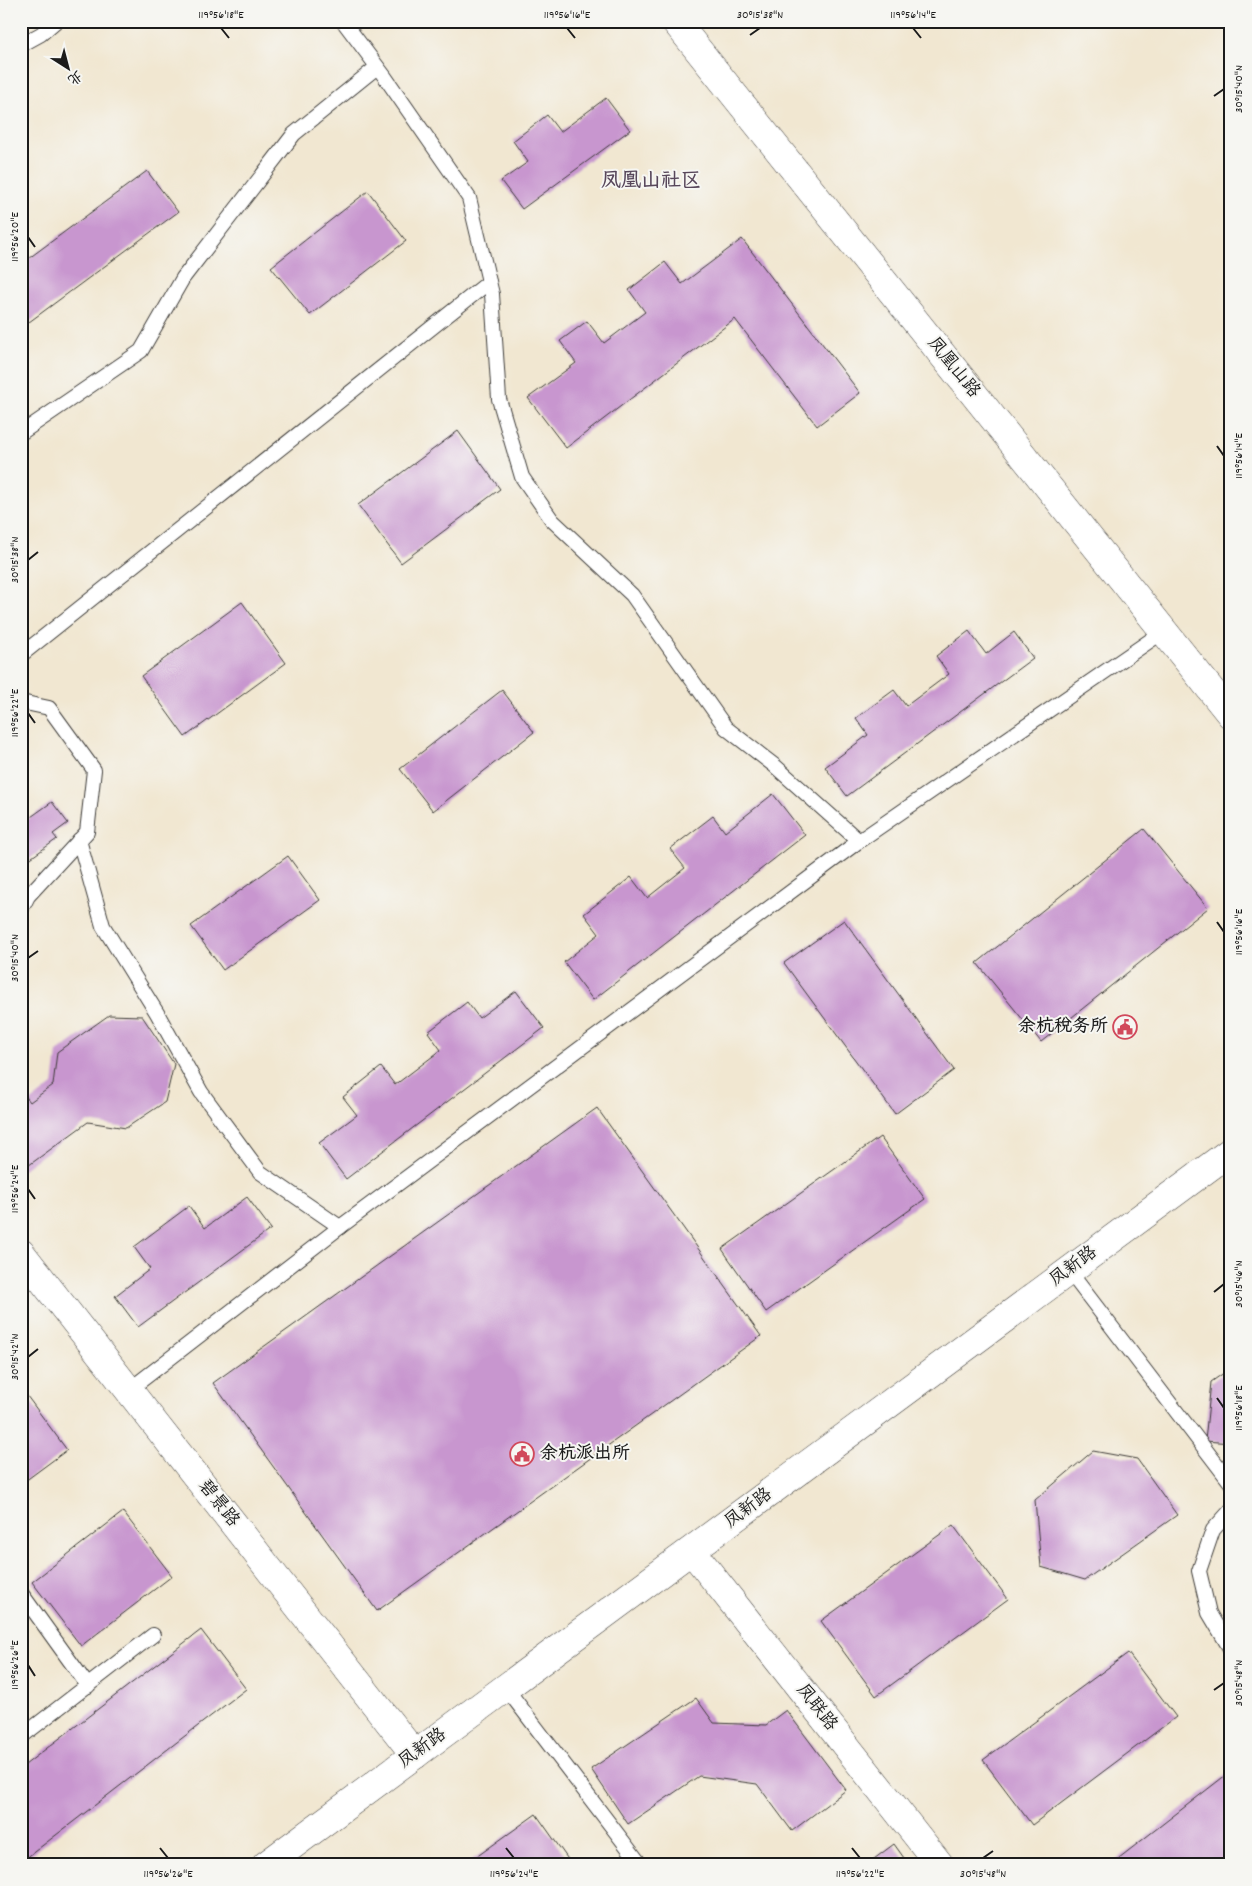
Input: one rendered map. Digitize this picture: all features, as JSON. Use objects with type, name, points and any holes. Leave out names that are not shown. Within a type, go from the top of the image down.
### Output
[{"type":"street","name":"凤凰山路","points":[[675,21],[1231,715]]},
{"type":"street","name":"凤新路","points":[[266,1865],[1231,1151]]},
{"type":"street","name":"碧景路","points":[[21,1253],[415,1755]]},
{"type":"street","name":"凤联路","points":[[692,1550],[940,1865]]},
{"type":"lane","points":[[21,45],[41,34],[56,21]]},
{"type":"lane","points":[[343,21],[469,198],[492,294],[499,399],[522,477],[552,520],[632,595],[726,728],[775,766],[859,841]]},
{"type":"lane","points":[[21,433],[142,351],[182,278],[294,134],[377,67]]},
{"type":"lane","points":[[21,654],[489,282]]},
{"type":"lane","points":[[129,1390],[340,1227],[859,841],[1164,631]]},
{"type":"lane","points":[[21,702],[49,708],[94,770],[87,832],[28,896],[21,910]]},
{"type":"lane","points":[[79,840],[103,926],[157,1013],[201,1092],[260,1172],[340,1227]]},
{"type":"lane","points":[[1069,1271],[1231,1483]]},
{"type":"lane","points":[[1231,1510],[1213,1530],[1199,1571],[1209,1613],[1231,1650]]},
{"type":"lane","points":[[21,1593],[88,1686]]},
{"type":"lane","points":[[21,1737],[153,1635]]},
{"type":"lane","points":[[506,1688],[642,1865]]},
{"type":"building","points":[[606,98],[630,130],[522,209],[501,181],[528,162],[513,141],[547,115],[560,132]]},
{"type":"building","points":[[147,171],[178,212],[21,328],[21,264]]},
{"type":"building","points":[[368,191],[406,241],[310,315],[271,267]]},
{"type":"building","points":[[742,239],[860,393],[817,426],[735,319],[566,448],[528,398],[576,363],[560,341],[587,321],[604,343],[645,312],[629,290],[665,262],[682,284]]},
{"type":"building","points":[[458,431],[500,489],[401,563],[358,505]]},
{"type":"building","points":[[242,602],[286,663],[185,737],[141,676]]},
{"type":"building","points":[[969,631],[986,654],[1014,632],[1033,658],[847,796],[825,767],[868,735],[856,718],[894,690],[906,706],[949,674],[936,656]]},
{"type":"building","points":[[502,690],[534,732],[433,811],[400,769]]},
{"type":"building","points":[[773,794],[805,835],[593,1000],[564,962],[599,934],[584,914],[631,877],[647,898],[685,868],[670,849],[713,816],[725,832]]},
{"type":"building","points":[[52,802],[68,823],[53,834],[57,839],[21,865],[21,824]]},
{"type":"building","points":[[1144,829],[1208,908],[1041,1042],[977,963]]},
{"type":"building","points":[[288,856],[320,900],[223,970],[191,926]]},
{"type":"building","points":[[844,920],[954,1070],[895,1114],[784,963]]},
{"type":"building","points":[[516,991],[544,1028],[346,1179],[319,1143],[357,1115],[343,1097],[381,1067],[395,1085],[441,1050],[428,1032],[467,1002],[479,1018]]},
{"type":"building","points":[[109,1015],[142,1016],[174,1064],[165,1102],[126,1128],[88,1122],[21,1171],[21,1090],[30,1102],[53,1085],[57,1052]]},
{"type":"building","points":[[597,1108],[761,1336],[377,1611],[213,1383]]},
{"type":"building","points":[[880,1137],[925,1199],[766,1312],[722,1249]]},
{"type":"building","points":[[247,1197],[271,1229],[138,1327],[115,1296],[150,1269],[134,1247],[189,1206],[205,1228]]},
{"type":"building","points":[[1231,1368],[1231,1443],[1205,1441],[1211,1382]]},
{"type":"building","points":[[21,1388],[67,1450],[21,1484]]},
{"type":"building","points":[[1093,1451],[1137,1459],[1177,1515],[1085,1580],[1041,1567],[1035,1500]]},
{"type":"building","points":[[123,1512],[172,1576],[81,1646],[32,1582]]},
{"type":"building","points":[[953,1525],[1008,1599],[876,1696],[821,1621]]},
{"type":"building","points":[[201,1630],[246,1689],[21,1862],[21,1768]]},
{"type":"building","points":[[1128,1653],[1176,1717],[1032,1825],[983,1760]]},
{"type":"building","points":[[696,1698],[714,1723],[766,1725],[786,1710],[846,1790],[792,1831],[757,1784],[699,1776],[628,1824],[591,1769]]},
{"type":"building","points":[[1231,1771],[1231,1865],[1110,1865]]},
{"type":"building","points":[[536,1814],[572,1865],[465,1865]]},
{"type":"building","points":[[894,1844],[909,1865],[866,1865]]},
{"type":"place","name":"余杭税务所","points":[[1125,1027]]},
{"type":"place","name":"余杭派出所","points":[[522,1454]]},
{"type":"district","name":"凤凰山社区","points":[[651,182]]}]
